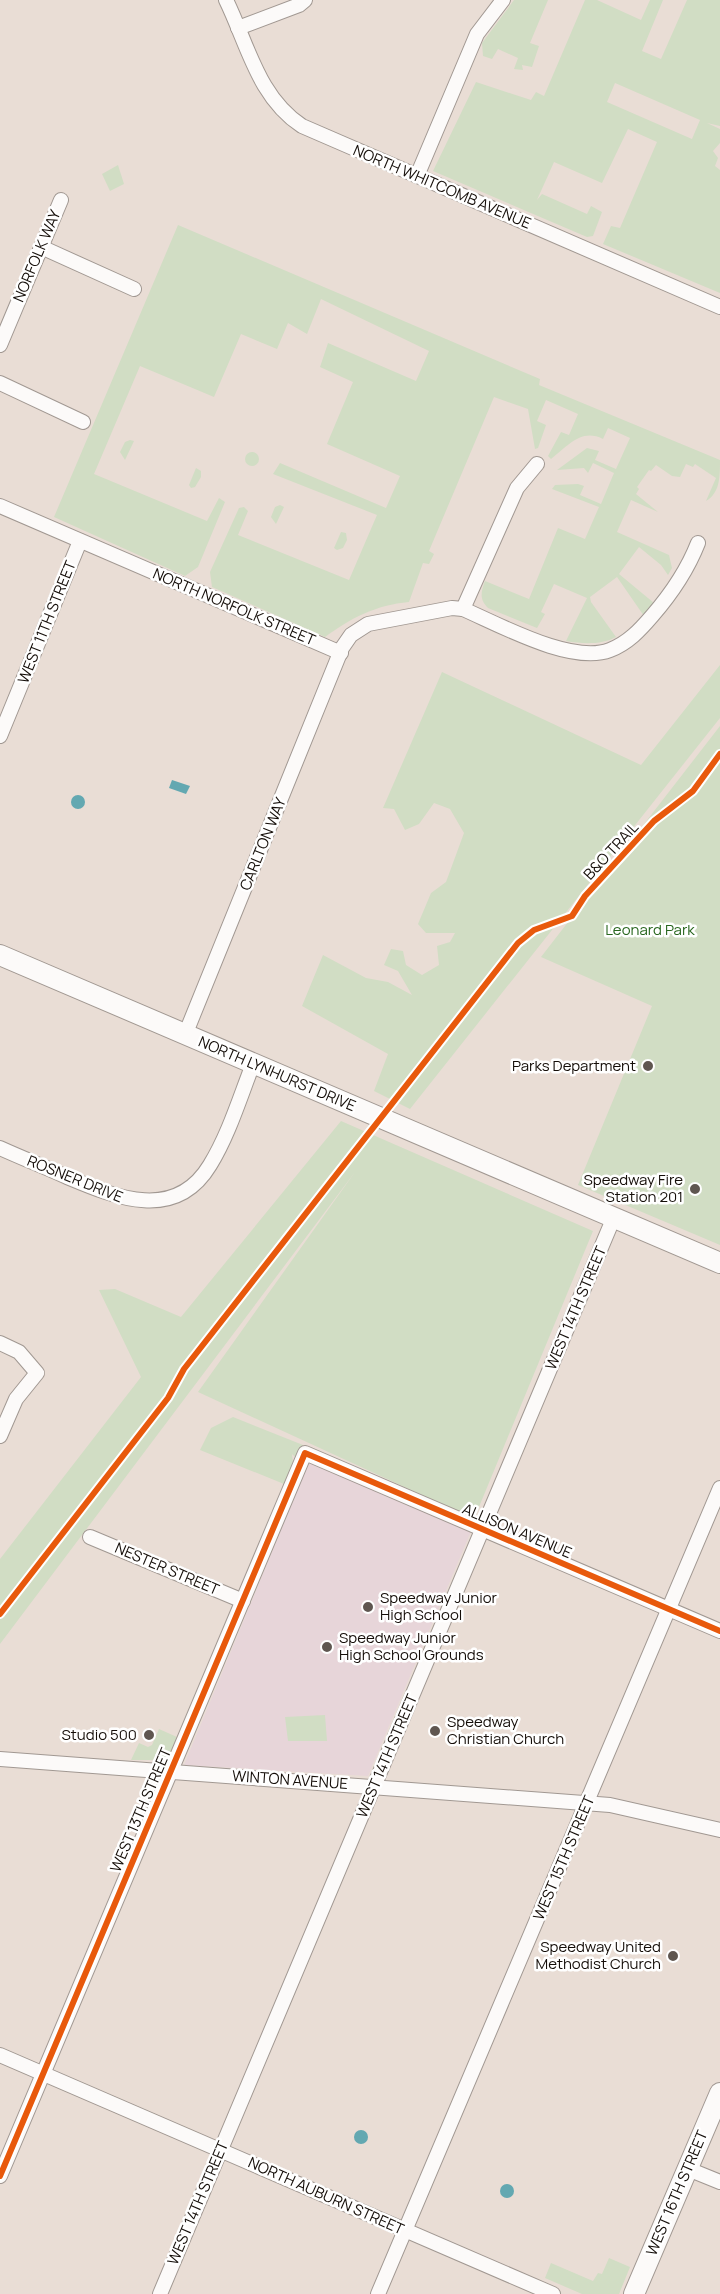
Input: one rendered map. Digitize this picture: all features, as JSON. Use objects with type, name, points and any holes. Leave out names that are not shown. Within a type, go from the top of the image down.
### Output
[{"type":"main road","name":"NORTH LYNHURST DRIVE","points":[[0,955],[720,1263]]},
{"type":"main road","name":"WEST 16TH STREET","points":[[634,2294],[720,2092]]},
{"type":"street","name":"NORTH WHITCOMB AVENUE","points":[[226,0],[266,90],[293,120],[317,134],[720,307]]},
{"type":"street","points":[[238,28],[299,5],[305,0]]},
{"type":"street","points":[[417,176],[477,34],[503,0]]},
{"type":"street","name":"NORFOLK WAY","points":[[0,345],[61,200]]},
{"type":"street","points":[[41,247],[134,289]]},
{"type":"street","points":[[0,383],[82,422]]},
{"type":"street","points":[[463,609],[517,488],[537,464]]},
{"type":"street","name":"NORTH NORFOLK STREET","points":[[0,506],[341,653]]},
{"type":"street","name":"WEST 11TH STREET","points":[[0,736],[80,541]]},
{"type":"street","points":[[341,653],[351,635],[368,624],[434,610],[463,609],[550,646],[575,653],[609,651],[633,637],[674,591],[698,543]]},
{"type":"street","name":"CARLTON WAY","points":[[185,1035],[341,653]]},
{"type":"street","name":"ROSNER DRIVE","points":[[0,1148],[122,1199],[150,1201],[172,1196],[196,1181],[211,1164],[253,1064]]},
{"type":"street","name":"WEST 14TH STREET","points":[[160,2294],[614,1217]]},
{"type":"street","points":[[0,1343],[19,1352],[37,1373],[16,1399],[0,1436]]},
{"type":"street","name":"ALLISON AVENUE","points":[[305,1453],[720,1631]]},
{"type":"street","name":"WEST 13TH STREET","points":[[0,2176],[305,1453]]},
{"type":"street","name":"WEST 15TH STREET","points":[[378,2294],[720,1488]]},
{"type":"street","name":"NESTER STREET","points":[[90,1537],[243,1601]]},
{"type":"street","name":"WINTON AVENUE","points":[[0,1759],[610,1805],[720,1830]]},
{"type":"street","name":"NORTH AUBURN STREET","points":[[0,2055],[553,2294]]},
{"type":"street","points":[[688,2169],[720,2182]]},
{"type":"shaded area","name":"Speedway Junior High School Grounds","points":[[310,1460],[472,1529],[368,1776],[184,1765]]},
{"type":"green space","points":[[514,0],[548,0],[530,43],[539,46],[532,67],[522,65],[523,70],[514,69],[518,58],[498,49],[492,59],[483,56],[482,43]]},
{"type":"green space","points":[[585,0],[597,0],[641,20],[650,0],[663,0],[642,51],[661,59],[687,0],[720,0],[720,126],[707,123],[720,129],[720,143],[713,151],[718,158],[715,166],[720,170],[720,293],[603,244],[611,226],[620,228],[657,142],[628,129],[602,183],[554,162],[537,200],[542,194],[587,214],[591,206],[602,212],[593,236],[587,237],[433,171],[476,82],[531,100],[536,92],[544,96]],"holes":[[[615,83],[700,120],[692,139],[607,102]]]},
{"type":"green space","points":[[118,165],[124,184],[110,191],[102,174]]},
{"type":"green space","points":[[178,225],[540,379],[539,385],[720,460],[717,489],[706,501],[716,478],[695,464],[693,467],[686,464],[680,477],[672,476],[656,465],[651,471],[649,470],[637,487],[639,489],[636,494],[658,512],[631,500],[617,532],[669,555],[672,568],[668,575],[661,565],[639,547],[619,574],[654,603],[644,616],[617,577],[590,597],[591,602],[616,637],[598,643],[566,641],[587,598],[554,584],[541,612],[545,614],[537,628],[488,608],[483,602],[482,592],[485,581],[529,599],[558,528],[585,539],[599,507],[552,489],[555,485],[578,484],[584,486],[580,495],[601,504],[614,473],[593,463],[588,473],[584,468],[557,470],[587,448],[599,451],[595,460],[616,469],[630,438],[608,428],[603,439],[595,436],[581,437],[551,459],[548,456],[561,432],[569,435],[578,414],[546,400],[537,421],[546,425],[538,448],[535,449],[528,409],[494,397],[429,551],[434,554],[429,564],[423,563],[409,602],[364,613],[325,637],[212,587],[210,572],[239,508],[244,507],[248,511],[238,535],[349,580],[377,515],[273,474],[280,463],[386,508],[400,476],[327,444],[353,382],[320,367],[328,343],[416,381],[429,351],[321,299],[307,334],[288,323],[277,349],[241,334],[214,397],[140,366],[94,474],[207,521],[219,498],[225,502],[198,567],[185,576],[54,517]]},
{"type":"green space","points":[[134,441],[125,460],[120,452],[125,442]]},
{"type":"green space","points":[[252,452],[257,454],[259,459],[257,464],[252,466],[247,464],[245,459],[247,454]]},
{"type":"green space","points":[[196,468],[201,471],[201,477],[195,487],[191,488],[189,485]]},
{"type":"green space","points":[[280,505],[284,507],[276,524],[271,517],[275,507]]},
{"type":"green space","points":[[341,532],[346,533],[347,540],[343,548],[337,550],[334,548]]},
{"type":"green space","points":[[720,665],[720,718],[410,1109],[374,1091],[388,1054],[302,1006],[323,955],[366,978],[388,982],[412,995],[398,971],[384,965],[391,949],[403,951],[406,965],[422,975],[439,965],[437,946],[450,942],[455,933],[426,933],[418,924],[431,893],[446,882],[464,833],[450,809],[434,803],[419,824],[405,830],[394,809],[383,808],[442,672],[641,765]]},
{"type":"green space","name":"Leonard Park","points":[[720,726],[720,1245],[578,1185],[652,1006],[541,957]]},
{"type":"green space","points":[[341,1121],[593,1231],[474,1519],[198,1392],[355,1172],[0,1644],[0,1559],[141,1377],[99,1290],[115,1289],[181,1317]]},
{"type":"green space","points":[[233,1417],[303,1445],[297,1459],[292,1454],[293,1462],[284,1484],[200,1450],[211,1428]]},
{"type":"green space","points":[[325,1715],[327,1741],[288,1741],[285,1717]]},
{"type":"green space","points":[[159,1729],[177,1737],[167,1760],[131,1760],[139,1743],[148,1747],[152,1745]]},
{"type":"green space","points":[[609,2258],[630,2267],[619,2294],[582,2294],[545,2278],[551,2263],[593,2281],[598,2273],[602,2274]]},
{"type":"water","points":[[172,780],[190,786],[186,794],[169,788]]},
{"type":"water","points":[[75,795],[81,795],[85,802],[81,809],[75,809],[71,805],[71,799]]},
{"type":"water","points":[[358,2130],[364,2130],[368,2137],[364,2144],[358,2144],[354,2140],[354,2134]]},
{"type":"water","points":[[504,2184],[510,2184],[514,2191],[510,2198],[504,2198],[500,2194],[500,2188]]},
{"type":"cycle path","name":"B&O TRAIL","points":[[0,1614],[168,1398],[184,1369],[518,943],[534,930],[572,916],[585,896],[654,821],[693,791],[720,754]]},
{"type":"cycle path","points":[[0,2176],[305,1453],[720,1631]]},
{"type":"place","name":"Parks Department","points":[[648,1066]]},
{"type":"place","name":"Speedway Fire Station 201","points":[[695,1189]]},
{"type":"place","name":"Speedway Junior High School","points":[[368,1607]]},
{"type":"place","name":"Speedway Junior High School Grounds","points":[[327,1647]]},
{"type":"place","name":"Speedway Christian Church","points":[[435,1731]]},
{"type":"place","name":"Studio 500","points":[[149,1735]]},
{"type":"place","name":"Speedway United Methodist Church","points":[[673,1956]]}]
